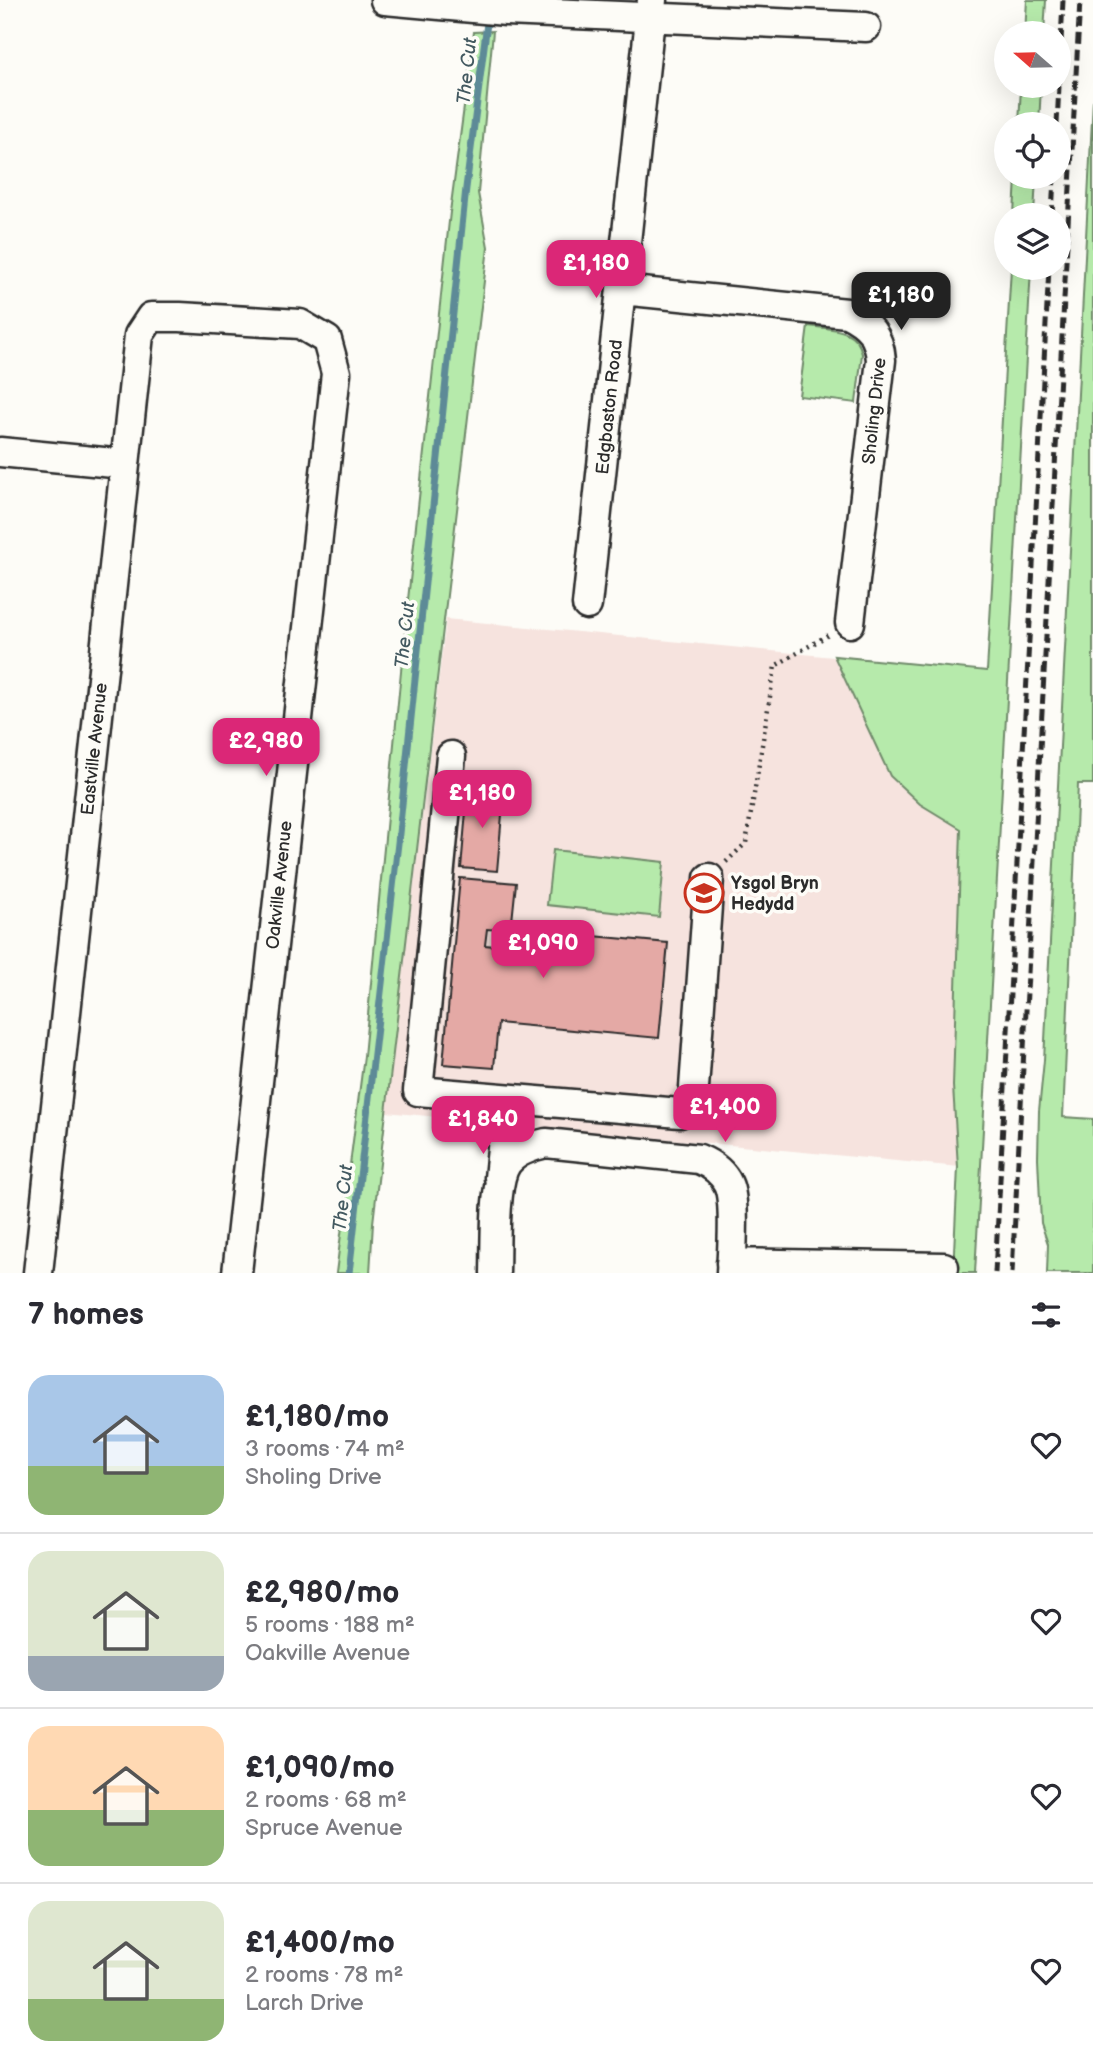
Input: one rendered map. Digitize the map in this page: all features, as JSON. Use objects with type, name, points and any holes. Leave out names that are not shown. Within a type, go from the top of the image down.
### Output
[{"type":"street","points":[[385,0],[506,11],[651,9],[866,27]]},
{"type":"street","name":"Edgbaston Road","points":[[587,605],[651,9]]},
{"type":"street","name":"Sholing Drive","points":[[622,290],[847,313],[862,320],[873,331],[880,345],[881,360],[850,623]]},
{"type":"street","name":"Eastville Avenue","points":[[38,1273],[139,335],[151,317],[240,320]]},
{"type":"street","name":"Oakville Avenue","points":[[237,1273],[336,373],[327,340],[300,324],[240,320]]},
{"type":"street","points":[[0,452],[124,464]]},
{"type":"street","points":[[452,756],[418,1091],[680,1113],[692,1102],[709,878]]},
{"type":"street","points":[[495,1273],[499,1178],[507,1098]]},
{"type":"street","points":[[499,1178],[508,1162],[533,1146],[546,1143],[699,1159],[713,1165],[728,1184],[731,1198],[731,1268],[926,1269]]},
{"type":"path","points":[[709,878],[746,843],[775,666],[850,623]]},
{"type":"shaded area","name":"Ysgol Bryn Hedydd","points":[[446,619],[1008,674],[980,1169],[386,1112]]},
{"type":"green space","points":[[1027,0],[1046,0],[1045,21],[1026,21]]},
{"type":"green space","points":[[493,31],[478,193],[488,247],[373,1223],[370,1273],[336,1273],[364,1056],[407,609],[450,212],[474,32]]},
{"type":"green space","points":[[1020,98],[1040,98],[1040,112],[1020,112]]},
{"type":"green space","points":[[1093,100],[1093,784],[1078,784],[1063,1117],[1093,1119],[1093,1273],[1047,1273],[1048,1244],[1041,1223],[1039,1111],[1044,1060]]},
{"type":"green space","points":[[1015,189],[1035,189],[1035,203],[1015,203]]},
{"type":"green space","points":[[1010,280],[1030,280],[975,1273],[953,1273],[958,1167],[953,1086],[961,829],[920,804],[890,776],[834,656],[987,671]]},
{"type":"green space","points":[[808,326],[841,331],[849,334],[859,345],[862,354],[856,403],[799,396]]},
{"type":"green space","points":[[553,850],[664,862],[659,917],[547,905]]},
{"type":"building","points":[[468,789],[504,792],[497,871],[461,868]]},
{"type":"building","points":[[460,878],[516,883],[511,931],[487,929],[485,945],[527,949],[529,930],[668,943],[659,1038],[498,1023],[494,1068],[443,1064]]},
{"type":"waterway","name":"The Cut","points":[[349,1273],[398,843],[466,188],[488,15]]},
{"type":"railway","points":[[1062,21],[1063,0]]},
{"type":"railway","points":[[1012,1273],[1080,0]]},
{"type":"railway","points":[[1058,98],[1058,112]]},
{"type":"railway","points":[[1053,189],[1053,203]]},
{"type":"railway","points":[[995,1273],[1048,280]]},
{"type":"place","name":"Ysgol Bryn Hedydd","points":[[704,893]]}]
